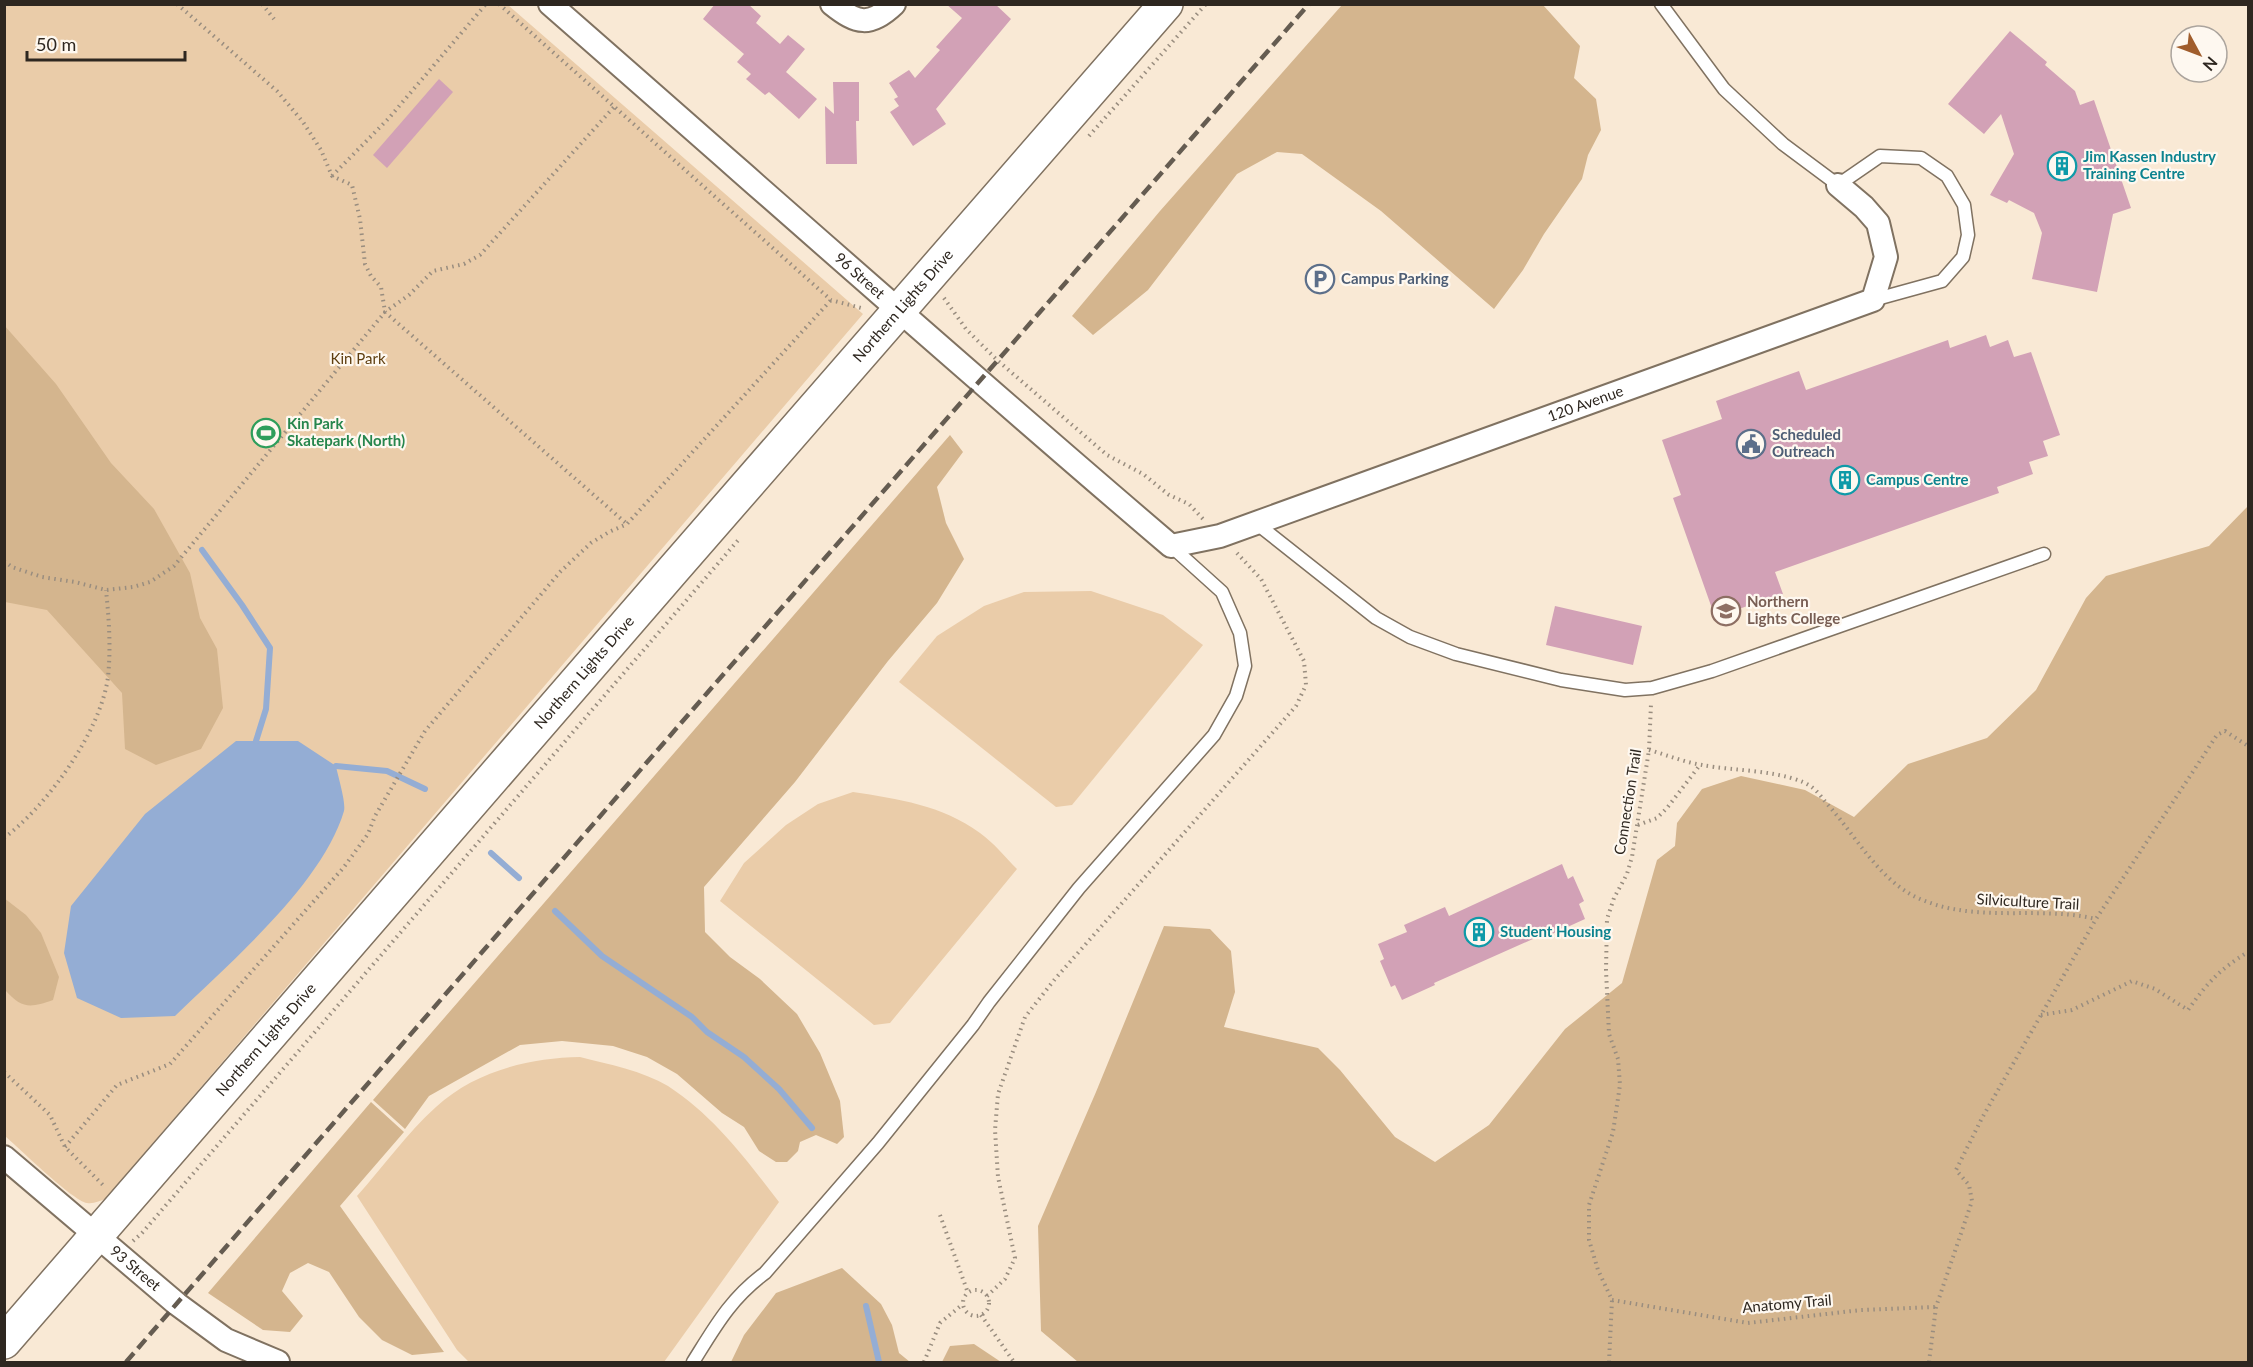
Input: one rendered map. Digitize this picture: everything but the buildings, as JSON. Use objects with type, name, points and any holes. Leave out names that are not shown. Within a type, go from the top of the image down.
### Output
[{"type":"main road","name":"Northern Lights Drive","points":[[4,1342],[107,1245],[673,570],[1166,4]]},
{"type":"street","name":"96 Street","points":[[550,4],[896,316],[978,382],[1171,546]]},
{"type":"street","points":[[832,4],[847,16],[864,22],[882,16],[894,4]]},
{"type":"street","points":[[1838,185],[1864,207],[1878,223],[1886,256],[1873,300]]},
{"type":"street","name":"120 Avenue","points":[[1171,546],[1220,536],[1873,300]]},
{"type":"street","name":"93 Street","points":[[4,1157],[177,1304],[226,1340],[278,1362]]},
{"type":"lane","points":[[1661,4],[1724,89],[1783,144],[1838,185],[1880,156],[1921,158],[1947,176],[1964,206],[1968,235],[1963,257],[1942,281],[1873,300]]},
{"type":"lane","points":[[1256,523],[1376,618],[1410,637],[1456,654],[1561,680],[1625,690],[1652,688],[1753,657],[1880,610],[2044,554]]},
{"type":"lane","points":[[693,1362],[729,1305],[765,1273],[878,1143],[973,1026],[989,1002],[1079,888],[1214,735],[1236,696],[1245,666],[1240,633],[1222,592],[1171,546]]},
{"type":"path","points":[[177,4],[278,91],[315,140],[332,176],[352,185],[360,219],[365,264],[371,276],[381,287],[385,312],[627,524]]},
{"type":"path","points":[[262,4],[274,19]]},
{"type":"path","points":[[332,176],[389,118],[486,4]]},
{"type":"path","points":[[499,4],[831,300],[896,316],[945,299],[966,329],[997,360],[1107,455],[1143,474],[1169,495],[1189,504],[1261,579],[1304,661],[1306,685],[1296,706],[1055,979],[1025,1017],[998,1094],[995,1130],[998,1177],[1015,1258],[1005,1280],[987,1296]]},
{"type":"path","points":[[1087,138],[1206,4]]},
{"type":"path","points":[[4,561],[12,567],[42,577],[106,590],[150,582],[174,566],[385,312],[409,295],[433,272],[464,264],[480,255],[614,107]]},
{"type":"path","points":[[4,1072],[50,1115],[65,1148],[117,1085],[170,1064],[344,867],[368,834],[375,816],[425,731],[560,572],[591,543],[627,524],[831,300]]},
{"type":"path","points":[[107,1245],[142,1233],[741,537]]},
{"type":"path","points":[[4,838],[50,794],[93,726],[108,679],[110,629],[106,590]]},
{"type":"path","name":"Connection Trail","points":[[1612,1300],[1598,1270],[1589,1240],[1589,1205],[1613,1132],[1620,1085],[1618,1059],[1609,1034],[1606,970],[1607,919],[1614,898],[1627,874],[1637,825],[1649,750],[1652,688]]},
{"type":"path","name":"Silviculture Trail","points":[[1649,750],[1700,765],[1801,780],[1814,789],[1870,858],[1896,885],[1923,900],[1957,910],[1996,914],[2052,912],[2096,919],[2217,735],[2225,731],[2248,746]]},
{"type":"path","points":[[1637,825],[1657,818],[1700,765]]},
{"type":"path","points":[[1929,1362],[1936,1307],[1972,1201],[1969,1185],[1956,1170],[1982,1118],[2096,919]]},
{"type":"path","points":[[2041,1015],[2072,1010],[2132,981],[2156,989],[2188,1010],[2202,990],[2224,967],[2248,952]]},
{"type":"path","points":[[924,1362],[940,1323],[963,1304],[968,1293],[940,1215]]},
{"type":"path","points":[[968,1293],[976,1290],[987,1296]]},
{"type":"path","points":[[963,1304],[969,1314],[981,1315],[988,1305],[987,1296]]},
{"type":"path","points":[[1609,1362],[1612,1300]]},
{"type":"path","name":"Anatomy Trail","points":[[1612,1300],[1748,1323],[1861,1310],[1936,1307]]},
{"type":"path","points":[[981,1315],[1014,1362]]},
{"type":"green space","name":"Kin Park","points":[[5,5],[508,5],[863,314],[105,1199],[92,1203],[80,1200],[70,1193],[5,1136]]},
{"type":"green space","points":[[1091,591],[1163,615],[1203,645],[1072,805],[1056,807],[899,682],[937,636],[984,606],[1024,592]]},
{"type":"green space","points":[[853,792],[919,805],[965,823],[985,837],[1017,869],[890,1023],[874,1025],[720,901],[744,863],[786,825],[818,804]]},
{"type":"green space","points":[[580,1057],[648,1076],[685,1098],[728,1139],[779,1202],[664,1362],[469,1362],[457,1350],[357,1196],[425,1117],[468,1084],[522,1064]]},
{"type":"shaded area","points":[[1342,5],[1543,5],[1580,46],[1574,78],[1596,99],[1601,130],[1588,155],[1582,179],[1544,234],[1523,270],[1494,309],[1381,211],[1302,154],[1277,152],[1237,174],[1148,290],[1093,335],[1072,316],[1160,211]]},
{"type":"shaded area","points":[[4,325],[56,384],[111,463],[154,509],[190,573],[200,618],[217,649],[223,708],[201,749],[156,765],[125,749],[122,693],[47,610],[5,602]]},
{"type":"shaded area","points":[[950,435],[963,452],[937,487],[946,523],[964,559],[937,603],[888,661],[795,782],[704,887],[705,932],[730,957],[760,979],[797,1014],[820,1053],[840,1101],[844,1137],[837,1144],[816,1135],[800,1142],[798,1151],[787,1162],[776,1162],[759,1151],[744,1127],[722,1113],[677,1074],[647,1057],[613,1046],[562,1041],[520,1045],[429,1096],[405,1129],[373,1100]]},
{"type":"shaded area","points":[[2248,506],[2248,1362],[1078,1362],[1041,1331],[1038,1226],[1164,926],[1210,929],[1231,951],[1235,992],[1224,1027],[1318,1048],[1340,1070],[1395,1137],[1435,1162],[1489,1125],[1565,1029],[1622,983],[1657,860],[1675,846],[1677,823],[1702,789],[1741,776],[1805,790],[1854,817],[1908,764],[1987,738],[2036,690],[2086,598],[2106,576],[2209,546]]},
{"type":"shaded area","points":[[4,898],[26,915],[41,933],[59,977],[53,1000],[32,1005],[22,1004],[5,990]]},
{"type":"shaded area","points":[[371,1102],[404,1132],[340,1206],[444,1352],[412,1355],[382,1340],[359,1317],[329,1272],[308,1263],[290,1273],[282,1291],[303,1316],[290,1332],[263,1330],[208,1293]]},
{"type":"shaded area","points":[[842,1268],[881,1304],[892,1325],[899,1353],[910,1362],[731,1362],[744,1335],[776,1293]]},
{"type":"shaded area","points":[[974,1344],[1001,1362],[942,1362],[950,1346]]},
{"type":"water","points":[[236,741],[298,741],[336,766],[344,811],[333,839],[316,867],[272,921],[175,1016],[121,1018],[77,998],[64,953],[71,906],[145,814]]},
{"type":"waterway","points":[[202,550],[270,648],[266,709],[256,741]]},
{"type":"waterway","points":[[336,766],[387,771],[425,789]]},
{"type":"waterway","points":[[491,853],[519,878]]},
{"type":"waterway","points":[[555,911],[602,956],[692,1017],[707,1032],[744,1057],[779,1089],[812,1128]]},
{"type":"waterway","points":[[866,1306],[879,1362]]},
{"type":"railway","points":[[126,1362],[1309,4]]},
{"type":"place","name":"Jim Kassen Industry Training Centre","points":[[2062,166]]},
{"type":"place","name":"Campus Parking","points":[[1320,279]]},
{"type":"place","name":"Kin Park Skatepark (North)","points":[[266,433]]},
{"type":"place","name":"Scheduled Outreach","points":[[1751,444]]},
{"type":"place","name":"Campus Centre","points":[[1845,480]]},
{"type":"place","name":"Northern Lights College","points":[[1726,611]]},
{"type":"place","name":"Student Housing","points":[[1479,932]]}]
